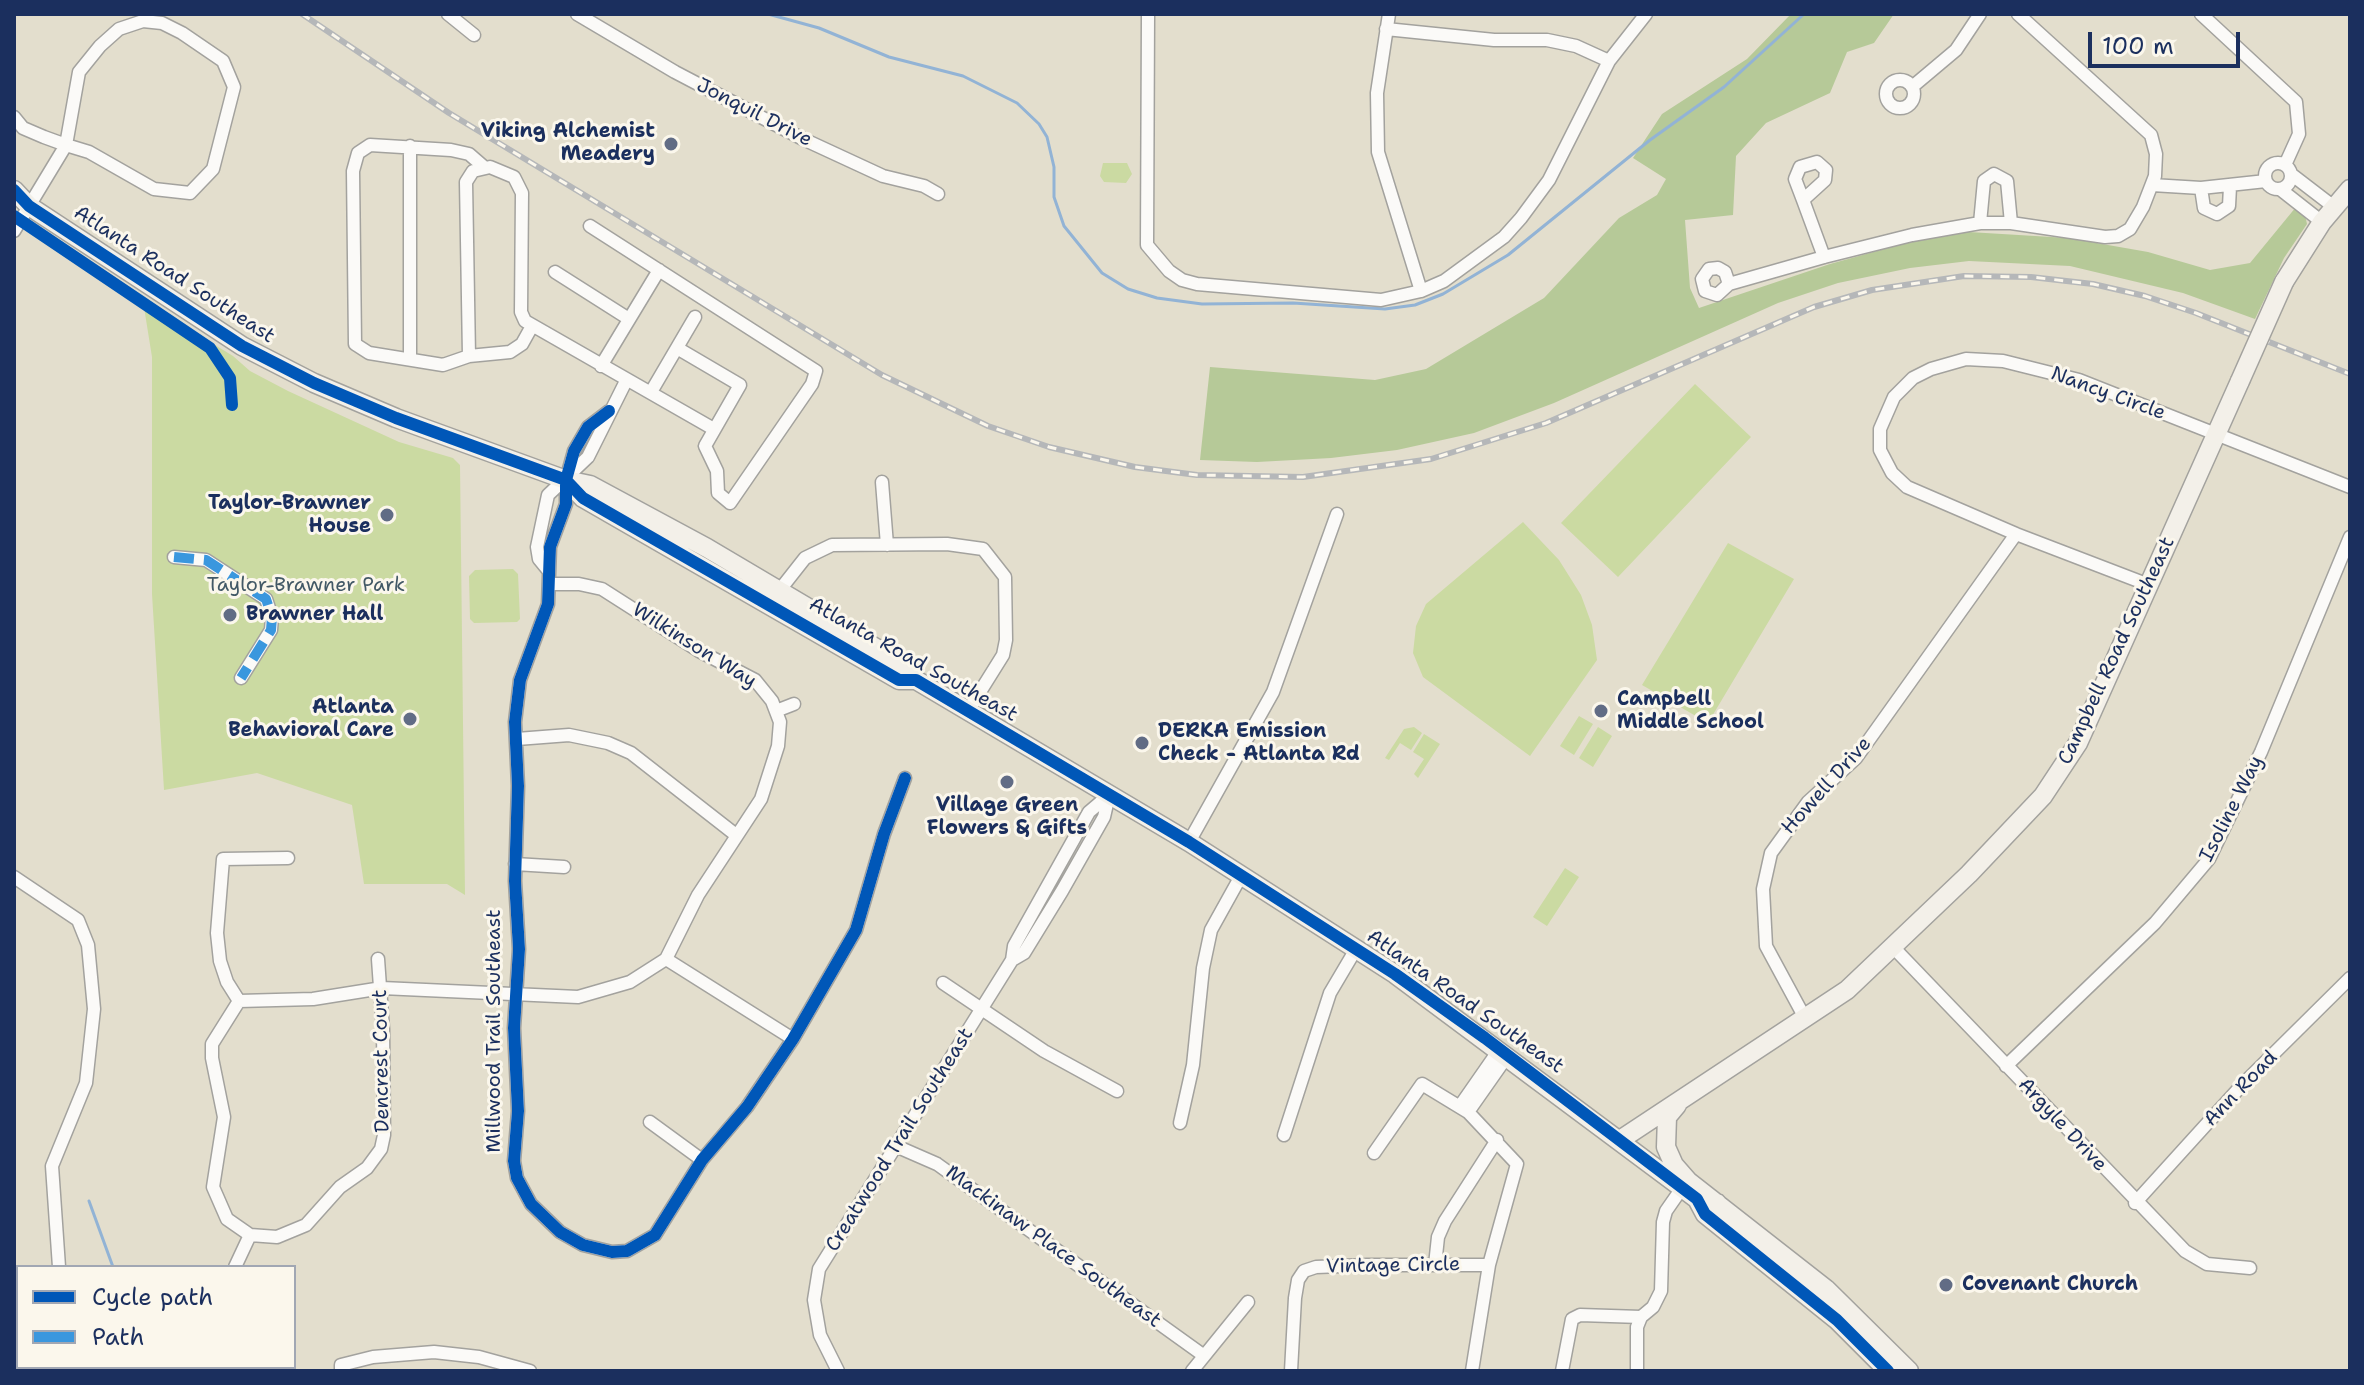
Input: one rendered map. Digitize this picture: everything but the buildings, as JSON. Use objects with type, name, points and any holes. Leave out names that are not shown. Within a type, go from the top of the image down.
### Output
[{"type":"main road","name":"Campbell Road Southeast","points":[[1620,1140],[1806,1020],[1847,990],[1995,848],[2056,779],[2078,743],[2284,282],[2322,222],[2350,189]]},
{"type":"main road","name":"Atlanta Road Southeast","points":[[14,190],[22,204],[186,311],[281,367],[396,418],[566,480],[590,485],[632,505],[908,667],[916,680],[1189,842],[1436,1001],[1690,1193],[1717,1203],[1826,1289],[1909,1371]]},
{"type":"main road","name":"Atlanta Road Southeast","points":[[566,480],[583,498],[899,680],[916,680]]},
{"type":"main road","points":[[1679,1102],[1667,1117],[1666,1147],[1674,1165],[1688,1181],[1717,1203]]},
{"type":"main road","name":"Atlanta Road Southeast","points":[[1690,1193],[1705,1214],[1837,1320],[1888,1371]]},
{"type":"street","points":[[448,14],[474,35]]},
{"type":"street","name":"Jonquil Drive","points":[[577,14],[675,72],[803,139],[883,176],[924,186],[938,194]]},
{"type":"street","points":[[1148,14],[1147,245],[1169,271],[1182,280],[1197,284],[1381,300],[1421,291],[1444,281],[1504,237],[1549,180],[1609,61],[1646,14]]},
{"type":"street","points":[[1389,14],[1376,114],[1378,152],[1421,291]]},
{"type":"street","points":[[1912,87],[1956,50],[1980,14]]},
{"type":"street","points":[[1729,284],[1912,235],[1980,223],[2011,223],[2118,236],[2130,229],[2152,185],[2156,154],[2150,134],[2018,14]]},
{"type":"street","points":[[2201,14],[2296,102],[2299,134],[2288,169],[2289,182],[2280,189]]},
{"type":"street","points":[[14,117],[23,128],[66,145],[114,164],[154,189],[190,193],[213,169],[234,87],[229,72],[213,52],[162,23],[132,23],[100,46],[79,72],[66,145],[22,204],[14,231]]},
{"type":"street","points":[[1386,29],[1494,40],[1547,40],[1576,46],[1609,61]]},
{"type":"street","points":[[484,167],[469,154],[410,146],[366,146],[355,158],[355,344],[369,353],[410,358],[436,366],[454,364],[469,356],[510,352],[522,344],[532,326]]},
{"type":"street","points":[[410,146],[410,358]]},
{"type":"street","points":[[2322,222],[2280,189],[2271,188],[2266,181],[2267,168],[2275,163],[2288,169],[2334,207]]},
{"type":"street","points":[[469,356],[466,182],[473,171],[484,167],[506,171],[519,184],[521,312],[532,326],[712,428]]},
{"type":"street","points":[[1980,223],[1984,181],[1994,174],[2007,181],[2011,223]]},
{"type":"street","points":[[2152,185],[2230,187],[2266,181]]},
{"type":"street","points":[[2201,188],[2204,208],[2217,214],[2229,206],[2230,187]]},
{"type":"street","points":[[1803,200],[1824,257]]},
{"type":"street","points":[[590,226],[816,371],[812,384],[730,503],[718,493],[717,471],[705,446],[712,428],[740,385],[677,348]]},
{"type":"street","points":[[601,366],[659,270]]},
{"type":"street","points":[[555,272],[629,319]]},
{"type":"street","points":[[651,392],[695,317]]},
{"type":"street","name":"Nancy Circle","points":[[2149,585],[2016,534],[1907,487],[1884,462],[1879,440],[1882,421],[1894,397],[1913,378],[1966,359],[2003,361],[2079,380],[2350,487]]},
{"type":"street","points":[[566,480],[588,457],[626,381]]},
{"type":"street","points":[[566,480],[574,451],[588,427],[609,411]]},
{"type":"street","name":"Millwood Trail Southeast","points":[[549,577],[539,559],[537,536],[548,495],[566,480]]},
{"type":"street","name":"Millwood Trail Southeast","points":[[566,480],[566,504],[553,534],[548,604],[520,680],[515,722],[515,864],[519,949],[516,995],[517,1178],[531,1204],[560,1232],[596,1249],[627,1251]]},
{"type":"street","points":[[882,482],[887,545]]},
{"type":"street","points":[[1189,842],[1273,692],[1337,514]]},
{"type":"street","name":"Howell Drive","points":[[1806,1020],[1767,947],[1763,889],[1771,853],[1808,802],[1856,758],[2016,534]]},
{"type":"street","name":"Isoline Way","points":[[2006,1066],[2155,923],[2209,859],[2261,752],[2350,537]]},
{"type":"street","points":[[779,591],[805,558],[832,545],[970,546],[983,549],[998,564],[1005,577],[1003,655],[968,711]]},
{"type":"street","points":[[174,557],[206,560],[266,599],[272,617],[271,630],[241,678]]},
{"type":"street","name":"Wilkinson Way","points":[[549,577],[602,589],[699,651],[755,680],[776,711]]},
{"type":"street","points":[[239,1001],[313,999],[382,988],[566,998],[596,994],[630,982],[666,959],[698,895],[761,799],[781,734],[776,711],[794,704]]},
{"type":"street","points":[[517,739],[569,735],[608,743],[631,753],[736,835]]},
{"type":"street","points":[[629,1267],[627,1251],[655,1235],[702,1160],[747,1107],[793,1039],[862,917],[884,834],[905,778]]},
{"type":"street","name":"Creatwood Trail Southeast","points":[[838,1371],[820,1335],[814,1300],[819,1269],[1012,960],[1014,946],[1089,812],[1109,795]]},
{"type":"street","points":[[239,1001],[227,982],[220,961],[217,933],[223,859],[288,858]]},
{"type":"street","points":[[515,864],[564,867]]},
{"type":"street","points":[[1180,1123],[1193,1065],[1203,968],[1211,930],[1241,876]]},
{"type":"street","points":[[14,877],[78,920],[88,945],[94,1009],[86,1083],[52,1166],[59,1265]]},
{"type":"street","name":"Argyle Drive","points":[[1893,947],[2135,1203],[2185,1251],[2207,1264],[2250,1268]]},
{"type":"street","points":[[1284,1135],[1330,993],[1356,949]]},
{"type":"street","name":"Dencrest Court","points":[[250,1235],[277,1237],[306,1225],[340,1187],[367,1168],[381,1149],[384,1135],[382,988],[378,959]]},
{"type":"street","points":[[666,959],[793,1039]]},
{"type":"street","name":"Ann Road","points":[[2135,1203],[2242,1085],[2349,980]]},
{"type":"street","points":[[943,983],[1044,1051],[1117,1091]]},
{"type":"street","points":[[236,1265],[250,1235],[227,1219],[213,1187],[224,1117],[212,1044],[239,1001]]},
{"type":"street","points":[[1464,1109],[1504,1052]]},
{"type":"street","name":"Vintage Circle","points":[[1374,1153],[1422,1084],[1464,1109],[1517,1164],[1489,1265],[1472,1371]]},
{"type":"street","points":[[650,1122],[702,1160]]},
{"type":"street","points":[[1435,1265],[1438,1237],[1445,1221],[1497,1140]]},
{"type":"street","name":"Mackinaw Place Southeast","points":[[898,1147],[937,1164],[1203,1355]]},
{"type":"street","points":[[1637,1371],[1637,1327],[1661,1291],[1666,1211],[1690,1193]]},
{"type":"street","name":"Vintage Circle","points":[[1291,1371],[1295,1298],[1298,1280],[1304,1271],[1316,1267],[1489,1265]]},
{"type":"street","points":[[1192,1371],[1248,1302]]},
{"type":"street","points":[[1562,1371],[1574,1316],[1641,1317]]},
{"type":"street","points":[[341,1368],[373,1357],[434,1352],[479,1357],[530,1371]]},
{"type":"green space","points":[[1791,14],[1894,14],[1874,43],[1847,52],[1830,93],[1766,123],[1736,156],[1733,215],[1685,220],[1690,288],[1699,308],[1830,264],[1906,243],[1969,232],[2068,238],[2148,252],[2210,270],[2250,263],[2296,207],[2305,215],[2307,224],[2284,258],[2255,319],[2183,293],[2070,266],[1969,261],[1910,268],[1838,283],[1778,303],[1554,403],[1474,433],[1397,450],[1331,458],[1257,462],[1200,460],[1210,367],[1375,380],[1426,369],[1544,298],[1619,218],[1657,195],[1666,179],[1633,158],[1662,114],[1747,59]]},
{"type":"green space","points":[[1103,163],[1127,163],[1132,174],[1126,183],[1104,182],[1100,176]]},
{"type":"green space","name":"Taylor-Brawner Park","points":[[143,301],[233,356],[250,371],[288,391],[399,442],[453,458],[460,465],[465,895],[447,884],[364,884],[352,805],[257,773],[164,790],[152,594],[152,357]]},
{"type":"green space","points":[[1695,384],[1751,437],[1618,577],[1561,523]]},
{"type":"green space","points":[[1523,522],[1559,560],[1581,595],[1592,625],[1597,660],[1530,756],[1423,677],[1413,653],[1416,626],[1426,604]]},
{"type":"green space","points":[[1728,543],[1794,579],[1708,723],[1642,685]]},
{"type":"green space","points":[[513,569],[518,574],[520,619],[517,622],[474,623],[470,619],[469,576],[475,570]]},
{"type":"green space","points":[[1579,716],[1593,724],[1574,755],[1560,746]]},
{"type":"green space","points":[[1414,727],[1422,733],[1411,750],[1400,743],[1389,760],[1385,758],[1404,729]]},
{"type":"green space","points":[[1598,727],[1612,736],[1593,767],[1579,758]]},
{"type":"green space","points":[[1424,734],[1440,744],[1418,778],[1414,774],[1424,759],[1413,752]]},
{"type":"green space","points":[[1565,868],[1579,877],[1547,926],[1533,917]]},
{"type":"waterway","points":[[768,14],[819,28],[889,57],[963,76],[1017,103],[1039,124],[1047,137],[1054,167],[1054,197],[1064,226],[1102,273],[1128,289],[1157,298],[1202,304],[1293,303],[1385,309],[1415,305],[1443,294],[1508,255],[1650,140],[1724,87],[1804,14]]},
{"type":"waterway","points":[[89,1201],[112,1265]]},
{"type":"railway","points":[[302,14],[449,113],[882,375],[988,426],[1049,447],[1135,467],[1197,475],[1303,477],[1431,459],[1546,423],[1814,307],[1872,290],[1964,276],[2031,277],[2093,284],[2145,296],[2350,374]]},
{"type":"marked path","points":[[174,557],[206,560],[266,599],[272,617],[271,630],[241,678]]},
{"type":"cycle path","points":[[14,190],[29,206],[242,346],[314,383],[396,418],[566,480],[583,498],[899,680],[916,680],[1189,842],[1395,974],[1485,1038],[1697,1199],[1705,1214],[1837,1320],[1888,1371]]},
{"type":"cycle path","points":[[14,216],[210,348],[230,378],[232,405]]},
{"type":"cycle path","points":[[609,411],[588,427],[574,451],[566,480],[566,504],[550,547],[548,604],[520,680],[515,722],[518,786],[515,881],[519,949],[514,1028],[518,1111],[514,1161],[517,1178],[531,1204],[560,1232],[583,1245],[612,1252],[627,1251],[655,1235],[702,1160],[747,1107],[793,1039],[856,930],[884,834],[905,778]]},
{"type":"place","name":"Viking Alchemist Meadery","points":[[671,144]]},
{"type":"place","name":"Taylor-Brawner House","points":[[387,515]]},
{"type":"place","name":"Brawner Hall","points":[[230,615]]},
{"type":"place","name":"Campbell Middle School","points":[[1601,711]]},
{"type":"place","name":"Atlanta Behavioral Care","points":[[410,719]]},
{"type":"place","name":"DERKA Emission Check - Atlanta Rd","points":[[1142,743]]},
{"type":"place","name":"Village Green Flowers & Gifts","points":[[1007,782]]},
{"type":"place","name":"Covenant Church","points":[[1946,1285]]}]
